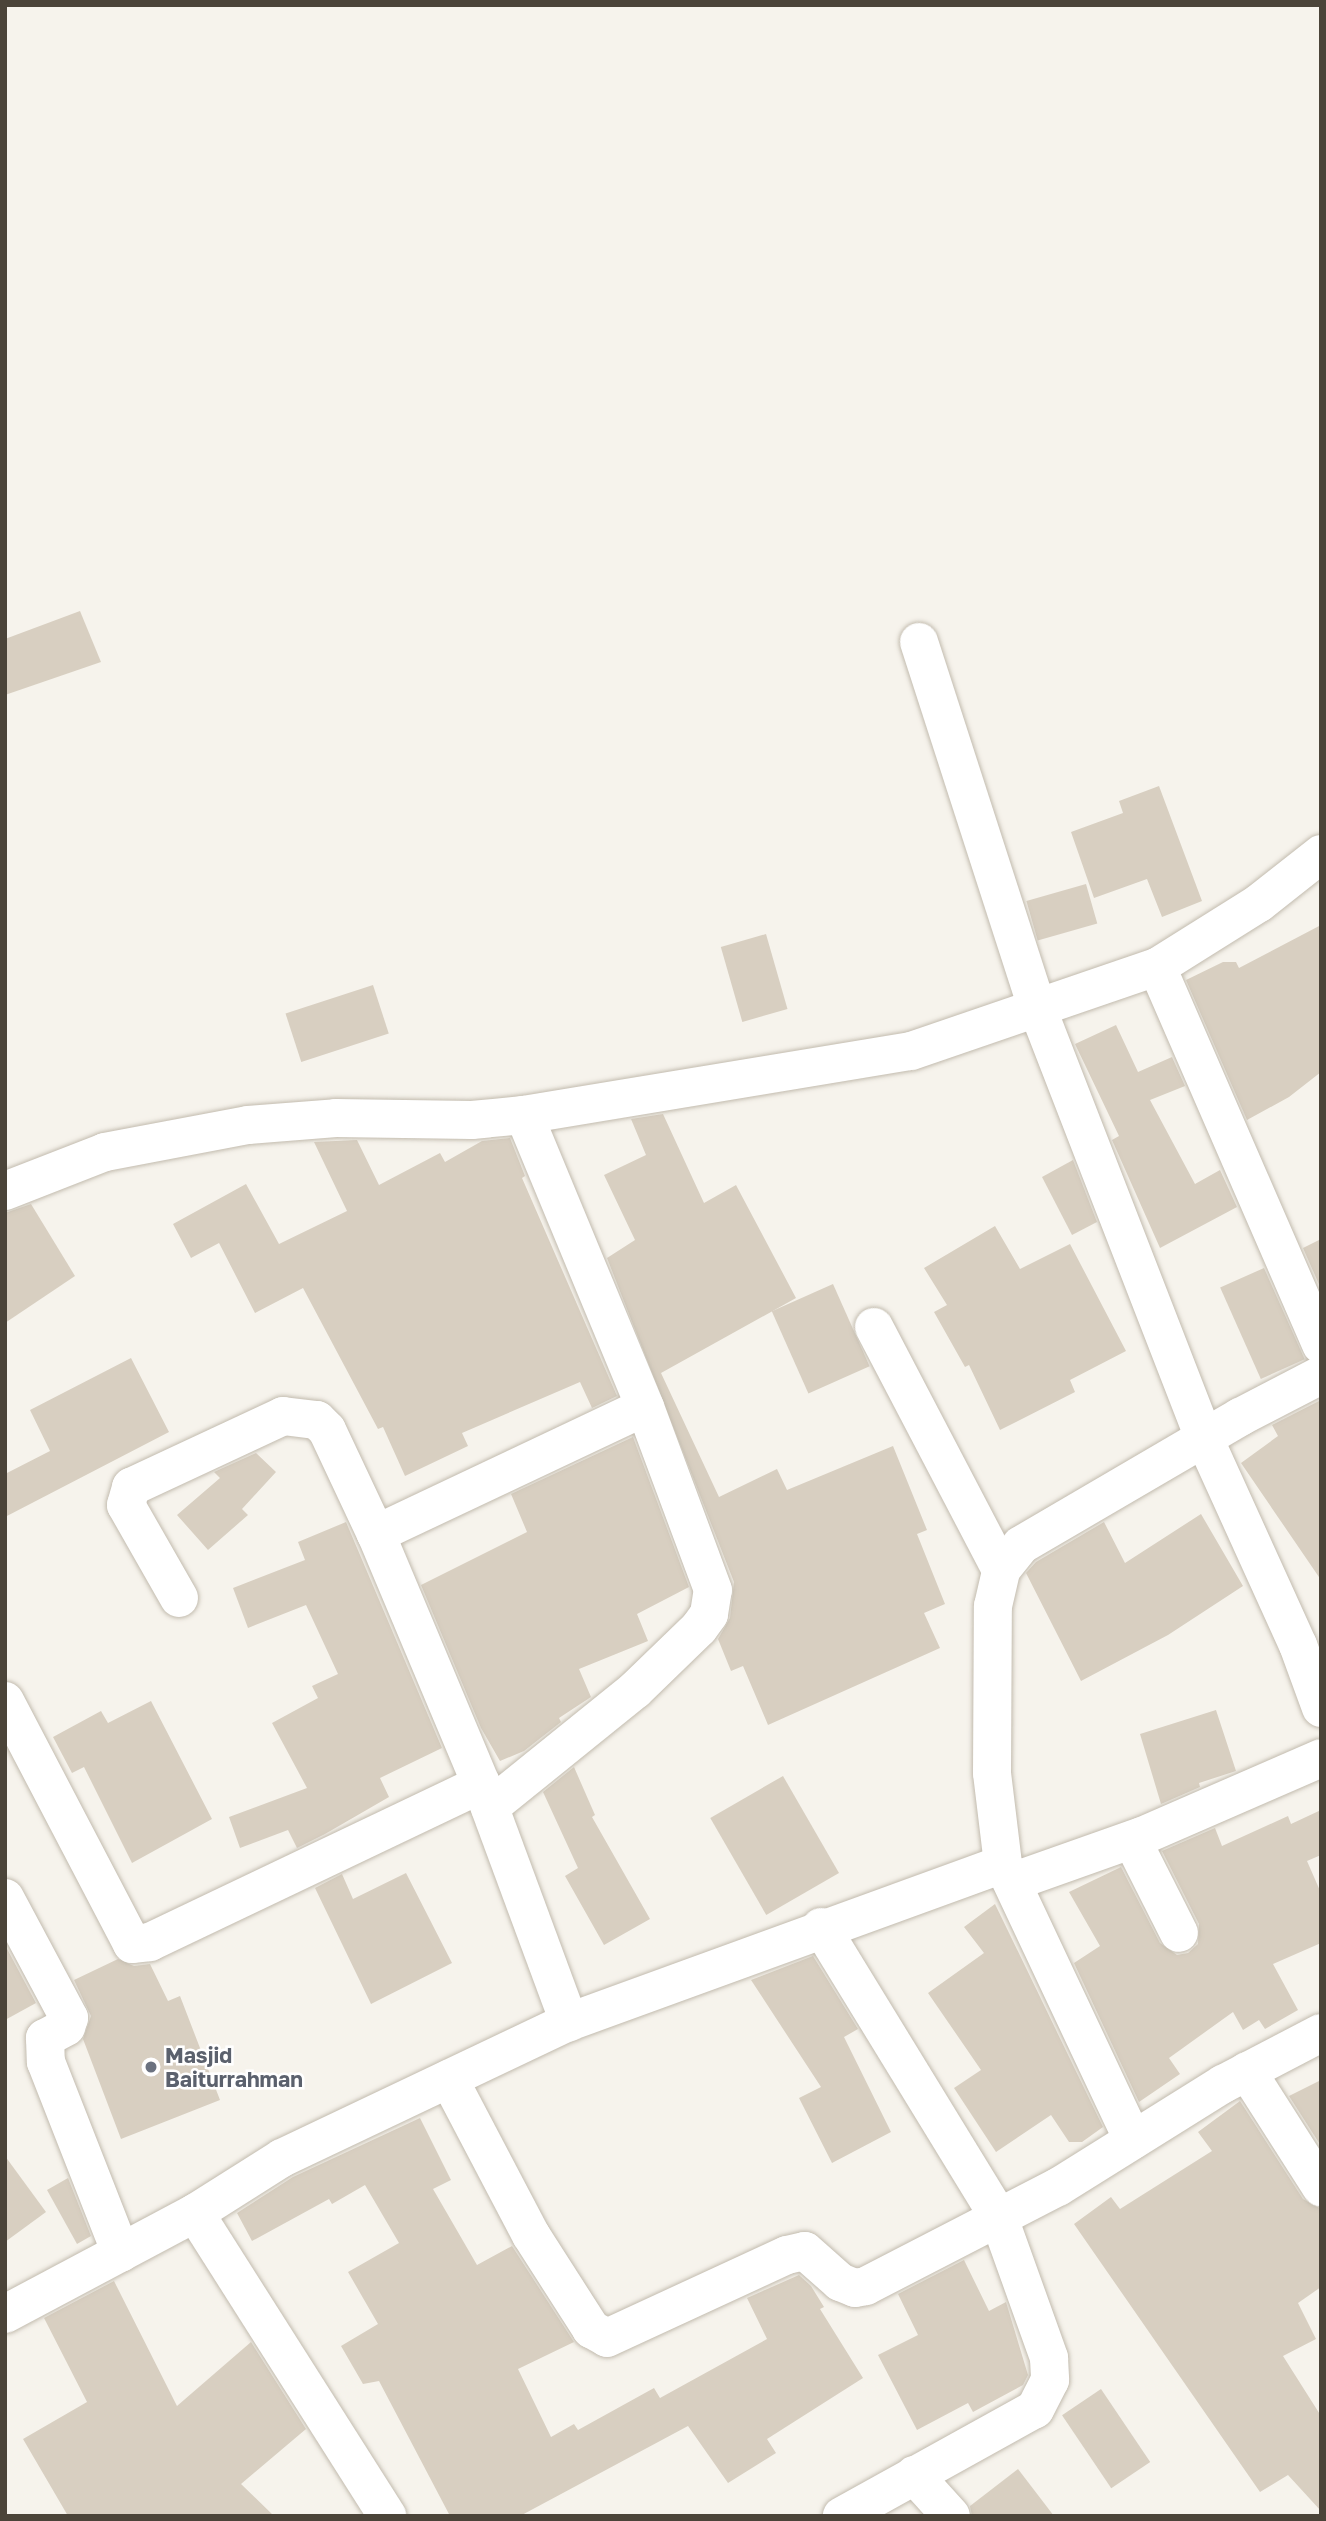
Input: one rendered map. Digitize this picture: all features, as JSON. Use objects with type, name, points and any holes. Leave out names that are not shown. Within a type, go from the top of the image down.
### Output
[{"type":"street","points":[[919,642],[1038,1010],[1204,1438],[1298,1645],[1321,1708]]},
{"type":"street","points":[[5,1191],[105,1152],[248,1125],[336,1118],[472,1120],[524,1115],[911,1051],[1038,1010],[1157,967],[1259,902],[1321,854]]},
{"type":"street","points":[[1157,967],[1321,1345]]},
{"type":"street","points":[[9,1717],[132,1944],[150,1942],[485,1796],[635,1690],[709,1614],[713,1590],[645,1407],[524,1115]]},
{"type":"street","points":[[874,1326],[1000,1570]]},
{"type":"street","points":[[1133,2140],[1007,1873],[992,1773],[993,1606],[1000,1570],[1021,1545],[1204,1438],[1321,1375]]},
{"type":"street","points":[[376,1534],[645,1407]]},
{"type":"street","points":[[179,1598],[126,1506],[131,1487],[283,1416],[317,1420],[327,1430],[376,1534],[485,1796],[569,2022]]},
{"type":"street","points":[[5,2314],[195,2213],[282,2158],[569,2022],[821,1927],[1132,1840],[1321,1758]]},
{"type":"street","points":[[1132,1840],[1178,1933]]},
{"type":"street","points":[[5,1898],[69,2018],[66,2027],[45,2038],[46,2062],[121,2253]]},
{"type":"street","points":[[821,1927],[999,2218],[1049,2358],[1050,2380],[1035,2409],[842,2516]]},
{"type":"street","points":[[449,2079],[531,2235],[591,2329],[607,2338],[787,2255],[805,2251],[840,2282],[855,2288],[999,2218],[1247,2071],[1321,2034]]},
{"type":"street","points":[[1247,2071],[1321,2187]]},
{"type":"street","points":[[195,2213],[387,2516]]},
{"type":"street","points":[[914,2475],[951,2516]]},
{"type":"building","points":[[80,611],[101,662],[5,695],[5,639]]},
{"type":"building","points":[[1159,786],[1202,901],[1162,917],[1147,879],[1094,898],[1071,832],[1123,813],[1119,801]]},
{"type":"building","points":[[1086,884],[1097,923],[1038,941],[1026,901]]},
{"type":"building","points":[[1321,925],[1321,1072],[1289,1097],[1247,1120],[1186,980],[1223,962],[1236,962],[1239,968]]},
{"type":"building","points":[[766,934],[787,1009],[742,1022],[721,947]]},
{"type":"building","points":[[373,985],[389,1034],[301,1062],[286,1013]]},
{"type":"building","points":[[1116,1025],[1138,1072],[1172,1057],[1185,1086],[1150,1100],[1195,1184],[1220,1170],[1237,1207],[1160,1248],[1112,1140],[1119,1136],[1075,1044]]},
{"type":"building","points":[[663,1114],[704,1203],[736,1185],[796,1298],[661,1373],[719,1497],[777,1469],[787,1490],[893,1446],[927,1530],[917,1534],[945,1604],[924,1613],[940,1648],[768,1725],[743,1666],[731,1671],[718,1639],[730,1618],[734,1582],[607,1258],[635,1240],[604,1175],[646,1155],[631,1119]]},
{"type":"building","points":[[510,1138],[525,1176],[522,1178],[617,1396],[592,1408],[580,1382],[462,1433],[468,1446],[405,1476],[383,1427],[378,1429],[303,1288],[255,1313],[219,1243],[191,1258],[173,1224],[246,1184],[279,1244],[347,1211],[314,1142],[357,1140],[379,1185],[440,1153],[445,1162],[482,1141]]},
{"type":"building","points":[[1073,1160],[1097,1222],[1072,1235],[1042,1177]]},
{"type":"building","points":[[31,1204],[75,1276],[5,1323],[5,1213]]},
{"type":"building","points":[[995,1226],[1020,1269],[1070,1244],[1126,1351],[1070,1380],[1075,1392],[1000,1430],[969,1365],[965,1367],[934,1312],[947,1305],[924,1268]]},
{"type":"building","points":[[1321,1239],[1321,1289],[1303,1248]]},
{"type":"building","points":[[1264,1268],[1305,1359],[1261,1379],[1220,1288]]},
{"type":"building","points":[[833,1284],[870,1366],[808,1393],[772,1311]]},
{"type":"building","points":[[131,1358],[169,1432],[5,1517],[5,1474],[50,1451],[30,1410]]},
{"type":"building","points":[[1321,1400],[1321,1580],[1241,1463],[1278,1436],[1272,1425]]},
{"type":"building","points":[[633,1437],[689,1587],[637,1614],[648,1641],[579,1669],[591,1697],[559,1718],[561,1722],[524,1751],[500,1761],[481,1728],[421,1585],[527,1532],[511,1494]]},
{"type":"building","points":[[256,1453],[276,1472],[242,1509],[248,1515],[208,1550],[177,1515],[220,1478],[214,1472]]},
{"type":"building","points":[[1201,1514],[1243,1586],[1168,1635],[1081,1681],[1026,1573],[1036,1562],[1104,1522],[1125,1563]]},
{"type":"building","points":[[346,1522],[442,1748],[380,1778],[389,1797],[297,1848],[288,1830],[240,1848],[229,1817],[307,1788],[272,1723],[318,1698],[312,1686],[338,1674],[306,1605],[248,1628],[233,1588],[305,1560],[298,1542]]},
{"type":"building","points":[[151,1701],[212,1819],[132,1863],[84,1767],[72,1773],[53,1737],[101,1711],[108,1723]]},
{"type":"building","points":[[1216,1710],[1236,1771],[1199,1783],[1200,1787],[1161,1804],[1140,1734]]},
{"type":"building","points":[[574,1767],[595,1815],[592,1817],[650,1919],[604,1945],[565,1876],[578,1868],[543,1792]]},
{"type":"building","points":[[783,1776],[839,1873],[766,1915],[710,1818]]},
{"type":"building","points":[[1321,1810],[1321,1855],[1307,1861],[1321,1893],[1321,1943],[1273,1964],[1298,2010],[1265,2029],[1259,2020],[1243,2030],[1233,2012],[1169,2058],[1180,2074],[1139,2102],[1074,1963],[1100,1946],[1069,1892],[1121,1867],[1160,1943],[1177,1955],[1188,1953],[1198,1944],[1199,1924],[1162,1851],[1215,1828],[1222,1846],[1288,1816],[1291,1824]]},
{"type":"building","points":[[406,1873],[452,1963],[371,2004],[315,1888],[342,1874],[353,1899]]},
{"type":"building","points":[[995,1904],[1103,2127],[1082,2142],[1069,2142],[1051,2115],[996,2152],[954,2088],[981,2070],[928,1993],[984,1953],[964,1927]]},
{"type":"building","points":[[5,1945],[36,2003],[5,2020]]},
{"type":"building","points":[[813,1956],[858,2029],[844,2037],[891,2132],[832,2163],[799,2098],[821,2087],[751,1980]]},
{"type":"building","name":"Masjid Baiturrahman","points":[[118,1959],[134,1966],[150,1964],[168,2001],[180,1996],[220,2100],[121,2139],[83,2039],[91,2016],[74,1980]]},
{"type":"building","points":[[1321,2080],[1321,2146],[1289,2096]]},
{"type":"building","points":[[1240,2101],[1303,2199],[1321,2209],[1321,2287],[1298,2303],[1316,2339],[1283,2356],[1321,2416],[1321,2511],[1288,2475],[1260,2492],[1074,2224],[1111,2197],[1120,2209],[1212,2151],[1198,2132]]},
{"type":"building","points":[[420,2118],[451,2180],[433,2189],[477,2265],[512,2246],[574,2342],[518,2369],[551,2437],[574,2424],[578,2430],[654,2388],[660,2398],[767,2339],[747,2298],[799,2275],[811,2286],[824,2307],[820,2309],[863,2378],[767,2439],[776,2453],[728,2483],[688,2426],[520,2516],[450,2516],[379,2381],[363,2384],[341,2346],[378,2324],[348,2272],[399,2243],[365,2185],[332,2204],[329,2199],[252,2241],[237,2213],[293,2177]]},
{"type":"building","points":[[5,2156],[46,2212],[5,2242]]},
{"type":"building","points":[[68,2178],[91,2236],[77,2244],[47,2190]]},
{"type":"building","points":[[964,2260],[989,2311],[1006,2302],[1028,2375],[1023,2385],[973,2412],[968,2403],[917,2430],[878,2355],[918,2335],[898,2294]]},
{"type":"building","points":[[114,2281],[177,2406],[251,2342],[306,2429],[241,2484],[274,2516],[68,2516],[23,2439],[87,2402],[44,2318]]},
{"type":"building","points":[[1101,2389],[1150,2462],[1111,2488],[1062,2415]]},
{"type":"building","points":[[1018,2469],[1054,2516],[972,2516],[970,2506]]},
{"type":"place","name":"Masjid Baiturrahman","points":[[151,2067]]}]
